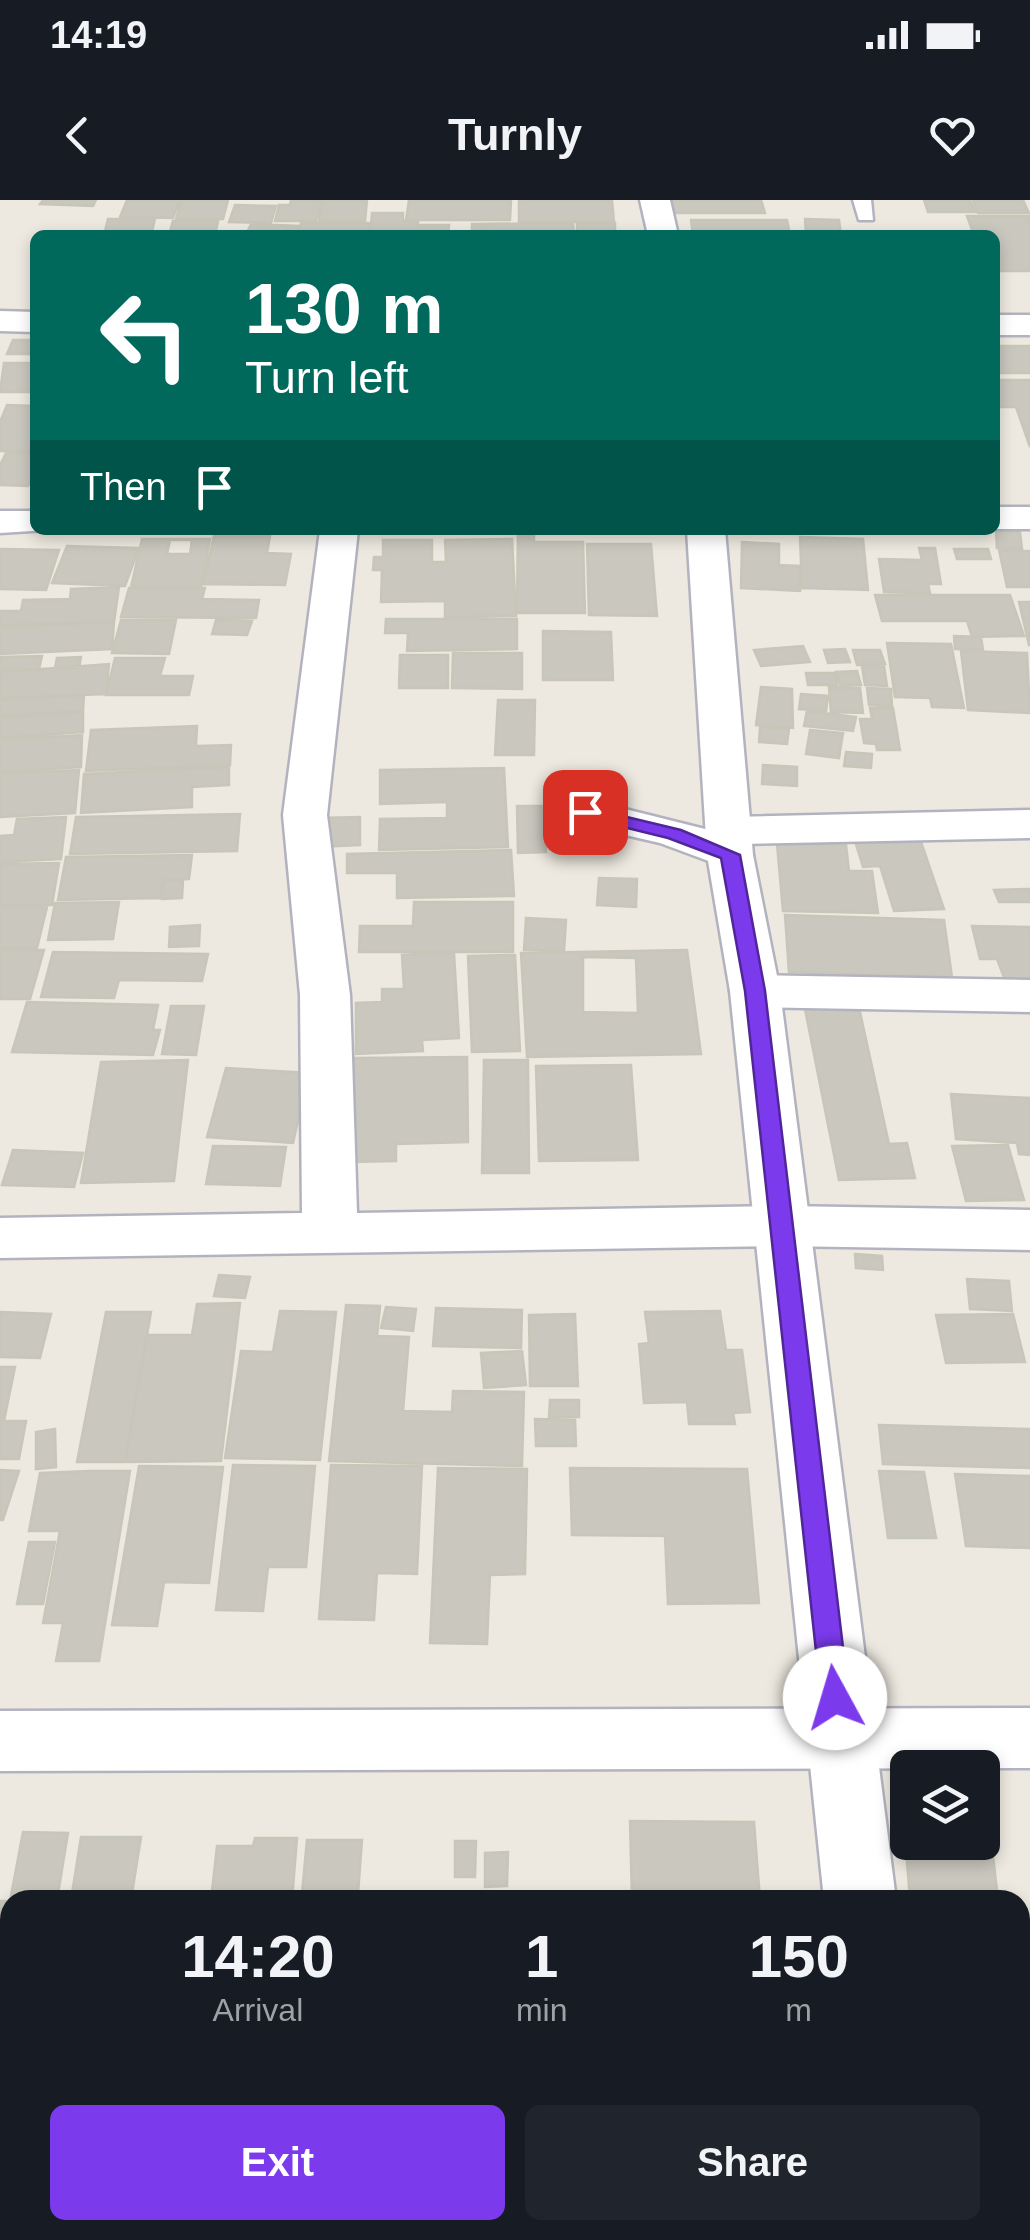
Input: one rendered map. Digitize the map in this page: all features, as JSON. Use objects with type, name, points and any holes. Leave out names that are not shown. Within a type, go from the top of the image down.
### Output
[{"type":"street","points":[[656,200],[661,230]]},
{"type":"street","points":[[0,300],[30,300]]},
{"type":"street","points":[[1000,302],[1030,302]]},
{"type":"street","points":[[0,322],[30,322]]},
{"type":"street","points":[[1000,325],[1030,324]]},
{"type":"street","points":[[1000,518],[1030,518]]},
{"type":"street","points":[[0,522],[30,522]]},
{"type":"street","points":[[330,1231],[325,995],[305,815],[339,535]]},
{"type":"street","points":[[706,535],[731,843],[755,991],[859,1890]]},
{"type":"street","points":[[585,812],[674,834],[731,843],[1030,824]]},
{"type":"street","points":[[755,991],[1030,996]]},
{"type":"street","points":[[0,1238],[782,1226],[1030,1230]]},
{"type":"street","points":[[0,1742],[1030,1738]]},
{"type":"building","points":[[43,200],[96,200],[93,206],[40,204]]},
{"type":"building","points":[[127,200],[180,200],[173,218],[120,217]]},
{"type":"building","points":[[182,200],[228,200],[223,219],[176,219]]},
{"type":"building","points":[[291,200],[322,200],[316,221],[275,221],[279,205],[290,205]]},
{"type":"building","points":[[323,200],[367,200],[365,221],[319,221]]},
{"type":"building","points":[[409,200],[511,200],[510,220],[406,220]]},
{"type":"building","points":[[519,200],[612,200],[614,222],[519,222]]},
{"type":"building","points":[[661,200],[761,200],[765,213],[664,213]]},
{"type":"building","points":[[924,200],[970,200],[975,212],[928,212]]},
{"type":"building","points":[[973,200],[1023,200],[1029,213],[978,213]]},
{"type":"building","points":[[235,205],[276,206],[271,223],[229,222]]},
{"type":"building","points":[[372,213],[403,213],[403,221],[418,221],[417,230],[370,230]]},
{"type":"building","points":[[967,216],[1030,216],[1030,271],[1000,271],[1000,230],[972,230]]},
{"type":"building","points":[[108,219],[155,219],[152,230],[105,230]]},
{"type":"building","points":[[805,219],[839,220],[840,230],[806,230]]},
{"type":"building","points":[[691,220],[787,220],[789,230],[692,230]]},
{"type":"building","points":[[173,221],[218,221],[216,230],[170,230]]},
{"type":"building","points":[[301,223],[370,223],[369,230],[300,230]]},
{"type":"building","points":[[573,223],[574,230],[472,230],[472,224]]},
{"type":"building","points":[[577,223],[615,223],[615,230],[577,230]]},
{"type":"building","points":[[251,224],[299,226],[297,230],[248,230]]},
{"type":"building","points":[[420,225],[449,225],[448,230],[420,230]]},
{"type":"building","points":[[13,340],[30,340],[30,354],[7,354]]},
{"type":"building","points":[[1000,346],[1030,346],[1030,373],[1000,373]]},
{"type":"building","points":[[4,363],[30,363],[30,392],[0,392]]},
{"type":"building","points":[[1000,380],[1030,380],[1030,447],[1016,407],[1000,407]]},
{"type":"building","points":[[7,405],[30,406],[30,452],[0,451],[0,422]]},
{"type":"building","points":[[6,453],[30,454],[28,486],[0,485],[0,465]]},
{"type":"building","points":[[1000,531],[1020,532],[1022,549],[997,548],[996,535]]},
{"type":"building","points":[[518,535],[534,535],[534,542],[583,542],[585,613],[517,613]]},
{"type":"building","points":[[214,536],[270,536],[267,553],[291,554],[285,585],[203,584]]},
{"type":"building","points":[[800,537],[863,539],[868,590],[802,588]]},
{"type":"building","points":[[142,539],[210,539],[201,587],[131,587]],"holes":[[[170,540],[192,540],[190,554],[167,554]]]},
{"type":"building","points":[[512,539],[516,616],[445,617],[445,601],[381,602],[382,570],[373,570],[374,557],[383,557],[383,540],[432,540],[432,562],[446,562],[445,540]]},
{"type":"building","points":[[742,542],[779,544],[779,565],[800,566],[800,591],[741,588]]},
{"type":"building","points":[[587,544],[651,544],[657,616],[589,615]]},
{"type":"building","points":[[67,546],[139,548],[125,586],[52,583]]},
{"type":"building","points":[[919,548],[935,548],[941,584],[928,584],[930,593],[884,592],[879,559],[922,560]]},
{"type":"building","points":[[0,549],[59,550],[46,590],[0,589]]},
{"type":"building","points":[[954,549],[988,549],[991,559],[957,559]]},
{"type":"building","points":[[999,550],[1030,551],[1030,587],[1007,587]]},
{"type":"building","points":[[119,587],[114,622],[0,625],[0,611],[21,611],[23,600],[70,599],[71,589]]},
{"type":"building","points":[[129,588],[205,588],[202,599],[259,600],[256,618],[121,617]]},
{"type":"building","points":[[875,595],[1010,595],[1024,636],[972,637],[967,621],[882,621]]},
{"type":"building","points":[[1019,602],[1030,602],[1030,645],[1029,645]]},
{"type":"building","points":[[386,619],[517,619],[517,649],[407,651],[408,633],[385,633]]},
{"type":"building","points":[[121,620],[176,620],[169,654],[112,653]]},
{"type":"building","points":[[216,620],[252,621],[247,635],[212,634]]},
{"type":"building","points":[[114,622],[112,649],[0,654],[0,627]]},
{"type":"building","points":[[543,631],[611,632],[613,680],[543,680]]},
{"type":"building","points":[[954,636],[981,637],[983,650],[955,649]]},
{"type":"building","points":[[887,643],[951,644],[964,708],[932,707],[930,698],[895,697]]},
{"type":"building","points":[[803,646],[810,662],[761,666],[754,650]]},
{"type":"building","points":[[845,649],[850,662],[828,663],[824,650]]},
{"type":"building","points":[[853,650],[880,650],[885,664],[857,665]]},
{"type":"building","points":[[961,651],[1027,653],[1030,713],[968,710]]},
{"type":"building","points":[[453,653],[522,653],[522,689],[452,688]]},
{"type":"building","points":[[400,655],[448,655],[448,688],[399,688]]},
{"type":"building","points":[[42,656],[39,669],[0,670],[0,657]]},
{"type":"building","points":[[81,657],[79,668],[55,668],[57,658]]},
{"type":"building","points":[[115,658],[165,658],[160,676],[193,676],[189,695],[106,695]]},
{"type":"building","points":[[109,664],[106,694],[0,698],[0,672]]},
{"type":"building","points":[[862,666],[884,666],[887,686],[865,685]]},
{"type":"building","points":[[857,671],[861,685],[840,685],[836,672]]},
{"type":"building","points":[[806,673],[835,673],[837,685],[808,685]]},
{"type":"building","points":[[761,687],[792,689],[793,728],[756,725]]},
{"type":"building","points":[[829,687],[860,688],[863,713],[831,712]]},
{"type":"building","points":[[867,688],[891,689],[892,706],[869,705]]},
{"type":"building","points":[[801,694],[828,696],[826,711],[799,709]]},
{"type":"building","points":[[84,695],[83,711],[0,716],[0,700]]},
{"type":"building","points":[[498,700],[535,700],[534,755],[495,755]]},
{"type":"building","points":[[870,708],[893,708],[900,750],[877,750],[876,744],[864,743],[860,719],[872,719]]},
{"type":"building","points":[[807,711],[856,717],[853,731],[804,726]]},
{"type":"building","points":[[83,712],[83,732],[0,738],[0,718]]},
{"type":"building","points":[[197,726],[196,746],[231,745],[230,765],[86,771],[91,730]]},
{"type":"building","points":[[760,727],[789,729],[787,744],[759,742]]},
{"type":"building","points":[[810,730],[843,733],[839,758],[806,754]]},
{"type":"building","points":[[82,735],[81,767],[0,772],[0,740]]},
{"type":"building","points":[[846,752],[872,754],[871,768],[844,766]]},
{"type":"building","points":[[763,765],[797,767],[797,786],[762,784]]},
{"type":"building","points":[[229,767],[229,785],[192,787],[192,807],[81,813],[84,774]]},
{"type":"building","points":[[504,768],[508,847],[379,850],[380,819],[447,818],[447,802],[380,804],[380,770]]},
{"type":"building","points":[[79,770],[75,813],[0,817],[0,774]]},
{"type":"building","points":[[517,806],[544,806],[546,852],[518,853]]},
{"type":"building","points":[[240,814],[237,851],[70,854],[76,817]]},
{"type":"building","points":[[66,817],[61,859],[0,862],[0,836],[14,835],[17,819]]},
{"type":"building","points":[[360,817],[360,845],[318,847],[319,818]]},
{"type":"building","points":[[920,839],[944,909],[894,911],[880,866],[863,867],[855,841]]},
{"type":"building","points":[[777,844],[846,845],[849,871],[872,871],[878,913],[783,911]]},
{"type":"building","points":[[511,850],[514,896],[397,898],[397,873],[347,873],[347,854]]},
{"type":"building","points":[[192,855],[189,879],[163,880],[160,898],[58,900],[66,857]]},
{"type":"building","points":[[59,863],[52,905],[0,906],[0,864]]},
{"type":"building","points":[[599,878],[637,879],[636,907],[597,905]]},
{"type":"building","points":[[183,880],[182,898],[162,899],[163,881]]},
{"type":"building","points":[[1029,889],[1030,902],[999,902],[994,890]]},
{"type":"building","points":[[119,902],[113,939],[48,940],[55,903]]},
{"type":"building","points":[[414,902],[513,902],[513,952],[359,952],[360,926],[413,926]]},
{"type":"building","points":[[0,907],[47,907],[37,948],[0,948]]},
{"type":"building","points":[[785,915],[944,920],[952,977],[789,972]]},
{"type":"building","points":[[526,918],[566,920],[564,951],[524,950]]},
{"type":"building","points":[[200,925],[199,946],[169,947],[170,927]]},
{"type":"building","points":[[972,926],[1030,927],[1030,993],[1010,993],[997,959],[980,959]]},
{"type":"building","points":[[0,950],[44,950],[30,999],[0,999]]},
{"type":"building","points":[[687,950],[701,1054],[527,1057],[521,953]],"holes":[[[583,957],[636,958],[638,1013],[583,1012]]]},
{"type":"building","points":[[53,952],[208,954],[202,981],[119,980],[114,998],[41,997]]},
{"type":"building","points":[[454,953],[459,1038],[422,1040],[423,1051],[356,1054],[356,1003],[382,1002],[382,989],[404,989],[402,955]]},
{"type":"building","points":[[515,955],[520,1051],[472,1052],[468,956]]},
{"type":"building","points":[[27,1002],[158,1005],[153,1030],[160,1030],[153,1055],[12,1052]]},
{"type":"building","points":[[858,1003],[889,1144],[907,1143],[915,1178],[839,1180],[804,1004]]},
{"type":"building","points":[[171,1006],[204,1006],[196,1055],[162,1054]]},
{"type":"building","points":[[467,1057],[468,1142],[396,1144],[396,1161],[350,1162],[354,1058]]},
{"type":"building","points":[[188,1060],[174,1181],[81,1183],[101,1062]]},
{"type":"building","points":[[484,1060],[528,1060],[529,1173],[482,1173]]},
{"type":"building","points":[[631,1065],[638,1160],[539,1161],[536,1066]]},
{"type":"building","points":[[226,1068],[309,1073],[293,1143],[207,1137]]},
{"type":"building","points":[[951,1094],[1030,1098],[1030,1155],[1019,1154],[1017,1143],[956,1139]]},
{"type":"building","points":[[1008,1145],[1024,1200],[966,1201],[952,1146]]},
{"type":"building","points":[[213,1146],[286,1147],[280,1186],[206,1184]]},
{"type":"building","points":[[13,1150],[83,1153],[74,1187],[2,1185]]},
{"type":"building","points":[[855,1254],[882,1256],[883,1270],[856,1268]]},
{"type":"building","points":[[219,1275],[250,1277],[245,1298],[214,1296]]},
{"type":"building","points":[[967,1279],[1009,1281],[1012,1311],[970,1309]]},
{"type":"building","points":[[240,1303],[221,1461],[125,1462],[147,1335],[192,1335],[197,1304]]},
{"type":"building","points":[[346,1305],[380,1306],[377,1336],[409,1337],[403,1411],[452,1412],[453,1391],[524,1392],[522,1466],[329,1461]]},
{"type":"building","points":[[386,1307],[416,1309],[413,1331],[381,1328]]},
{"type":"building","points":[[436,1308],[522,1310],[521,1348],[433,1346]]},
{"type":"building","points":[[280,1311],[336,1312],[320,1460],[225,1458],[241,1351],[273,1352]]},
{"type":"building","points":[[720,1311],[726,1350],[742,1350],[750,1412],[733,1413],[735,1424],[689,1424],[687,1402],[644,1403],[639,1344],[649,1343],[645,1312]]},
{"type":"building","points":[[0,1312],[51,1314],[40,1358],[0,1357]]},
{"type":"building","points":[[106,1312],[151,1312],[125,1462],[77,1462]]},
{"type":"building","points":[[575,1314],[578,1386],[530,1386],[529,1315]]},
{"type":"building","points":[[1013,1314],[1025,1362],[946,1363],[936,1315]]},
{"type":"building","points":[[522,1351],[526,1385],[484,1388],[481,1353]]},
{"type":"building","points":[[0,1367],[15,1367],[4,1421],[26,1421],[19,1459],[0,1459]]},
{"type":"building","points":[[550,1400],[579,1400],[579,1417],[549,1417]]},
{"type":"building","points":[[535,1419],[575,1420],[576,1446],[536,1446]]},
{"type":"building","points":[[879,1425],[1030,1429],[1030,1468],[883,1464]]},
{"type":"building","points":[[55,1429],[56,1467],[36,1469],[36,1432]]},
{"type":"building","points":[[233,1465],[315,1466],[306,1567],[268,1567],[263,1611],[216,1610]]},
{"type":"building","points":[[331,1465],[422,1466],[417,1574],[377,1573],[374,1620],[319,1619]]},
{"type":"building","points":[[139,1466],[223,1467],[209,1583],[164,1582],[157,1626],[112,1625]]},
{"type":"building","points":[[438,1468],[527,1469],[525,1574],[490,1575],[487,1644],[430,1643]]},
{"type":"building","points":[[570,1468],[747,1469],[759,1603],[668,1604],[665,1536],[572,1535]]},
{"type":"building","points":[[0,1470],[19,1471],[3,1520],[0,1520]]},
{"type":"building","points":[[130,1471],[99,1661],[56,1661],[63,1623],[43,1623],[60,1531],[29,1531],[40,1473]]},
{"type":"building","points":[[879,1471],[924,1472],[936,1538],[888,1538]]},
{"type":"building","points":[[955,1474],[1030,1476],[1030,1548],[966,1546]]},
{"type":"building","points":[[29,1542],[55,1542],[43,1604],[17,1604]]},
{"type":"building","points":[[630,1821],[754,1822],[759,1890],[632,1890]]},
{"type":"building","points":[[23,1832],[68,1833],[59,1890],[12,1890]]},
{"type":"building","points":[[81,1837],[141,1837],[133,1890],[73,1890]]},
{"type":"building","points":[[255,1838],[297,1838],[293,1890],[212,1890],[217,1846],[253,1846]]},
{"type":"building","points":[[307,1840],[362,1840],[358,1890],[302,1890]]},
{"type":"building","points":[[455,1841],[476,1841],[475,1877],[455,1877]]},
{"type":"building","points":[[508,1852],[507,1886],[485,1887],[485,1853]]},
{"type":"building","points":[[907,1860],[994,1860],[997,1890],[909,1890]]},
{"type":"route","points":[[585,812],[674,834],[730,855],[755,991],[835,1698]]}]
